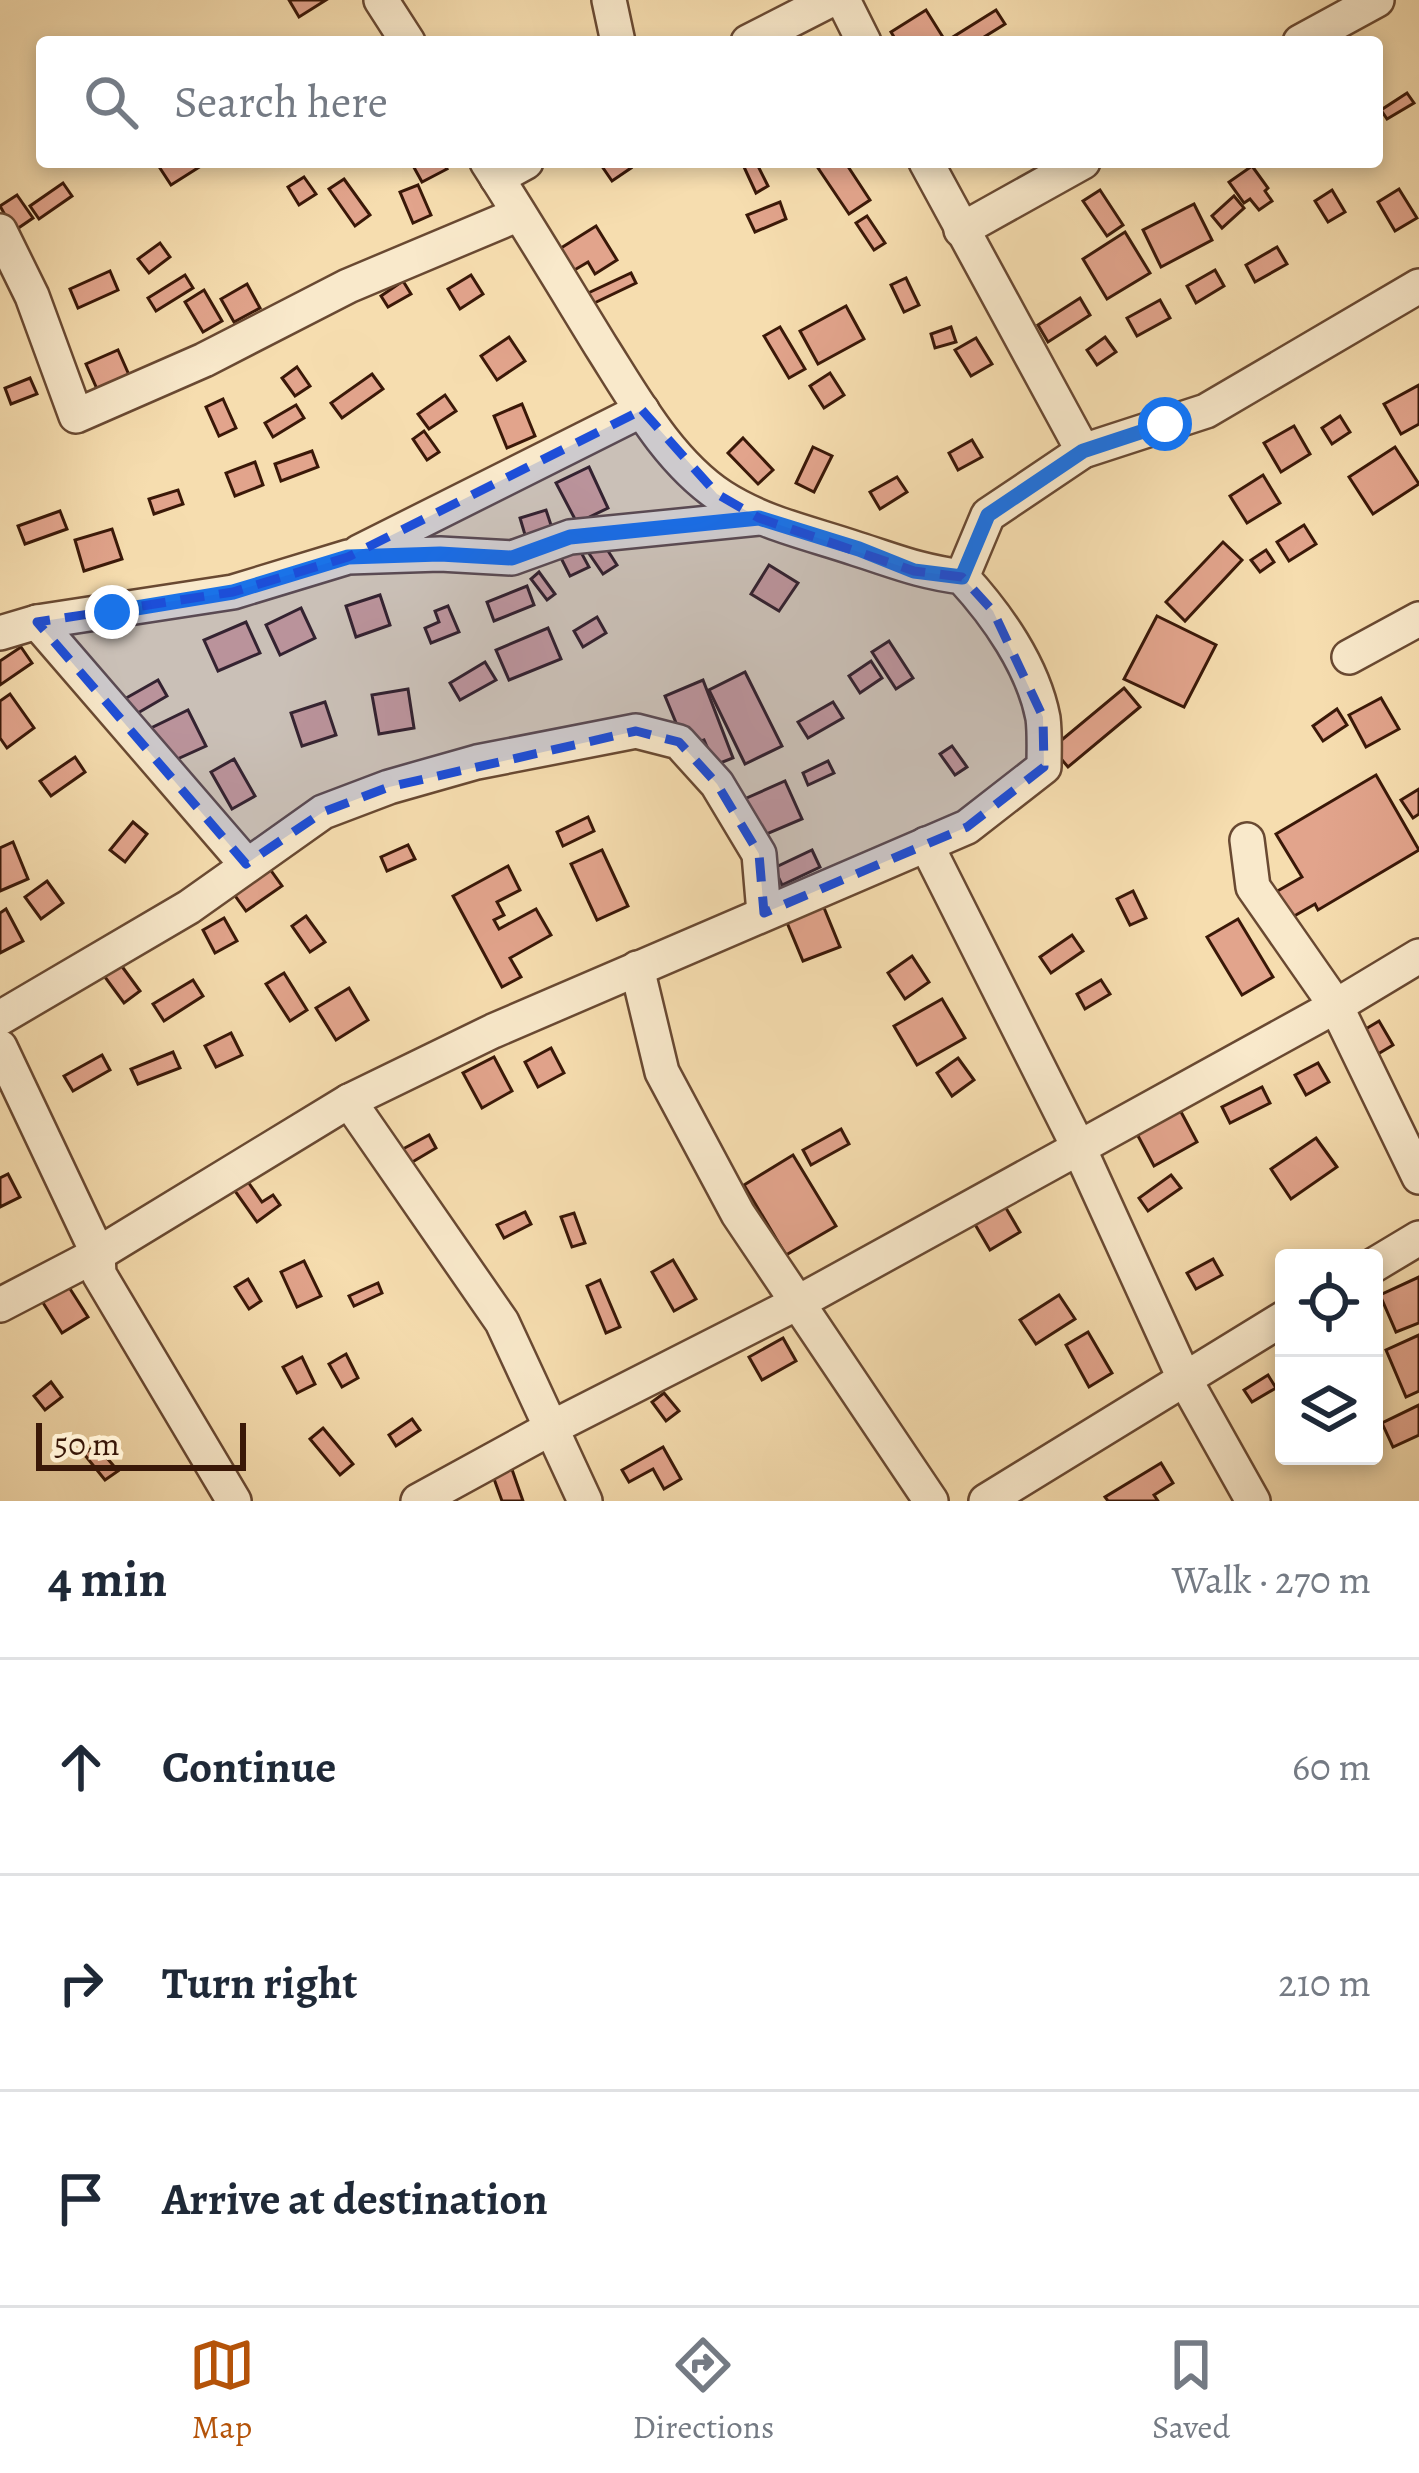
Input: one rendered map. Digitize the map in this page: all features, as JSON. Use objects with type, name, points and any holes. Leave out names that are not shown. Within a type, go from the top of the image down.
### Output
[{"type":"street","points":[[381,0],[404,36]]},
{"type":"street","points":[[609,0],[617,36]]},
{"type":"street","points":[[760,36],[830,0]]},
{"type":"street","points":[[843,0],[861,36]]},
{"type":"street","points":[[1311,36],[1377,0]]},
{"type":"street","points":[[0,1305],[98,1254],[349,1101],[494,1030],[967,827],[1044,767],[1042,717],[1025,670],[994,610],[962,577],[914,571],[759,518],[717,494],[641,410],[519,214],[503,168]]},
{"type":"street","points":[[929,168],[1083,451]]},
{"type":"street","points":[[961,230],[1072,168]]},
{"type":"street","points":[[0,231],[32,296],[76,416],[204,360],[348,286],[519,214]]},
{"type":"street","points":[[962,577],[988,515],[1083,451],[1206,411],[1419,286]]},
{"type":"street","points":[[0,633],[38,622],[233,592],[348,557],[641,410]]},
{"type":"street","points":[[348,557],[512,558],[570,537],[759,518]]},
{"type":"street","points":[[1349,657],[1419,619]]},
{"type":"street","points":[[38,622],[246,864]]},
{"type":"street","points":[[0,1018],[188,907],[323,812],[388,787],[477,762],[636,731],[679,742],[717,784],[759,854],[764,913]]},
{"type":"street","points":[[1247,840],[1253,887],[1336,1006],[1419,1177]]},
{"type":"street","points":[[926,844],[1079,1148],[1184,1378],[1253,1501]]},
{"type":"street","points":[[418,1501],[799,1302],[1419,956]]},
{"type":"street","points":[[637,968],[662,1072],[739,1214],[931,1501]]},
{"type":"street","points":[[0,1047],[98,1254],[99,1274],[234,1501]]},
{"type":"street","points":[[349,1101],[502,1322],[585,1501]]},
{"type":"street","points":[[1383,1259],[1419,1238]]},
{"type":"street","points":[[986,1501],[1275,1323]]},
{"type":"highlighted area","points":[[642,410],[717,494],[759,518],[914,571],[962,577],[993,611],[1043,717],[1044,767],[967,827],[764,913],[759,854],[717,784],[679,742],[636,731],[389,787],[323,812],[246,864],[37,622],[233,592],[348,557]]},
{"type":"building","points":[[289,0],[326,0],[299,17]]},
{"type":"building","points":[[926,10],[942,36],[893,36],[891,32]]},
{"type":"building","points":[[996,10],[1005,24],[986,36],[955,36]]},
{"type":"building","points":[[1407,93],[1414,103],[1387,119],[1383,109]]},
{"type":"building","points":[[160,168],[198,168],[171,185]]},
{"type":"building","points":[[414,168],[447,169],[422,182]]},
{"type":"building","points":[[603,168],[631,168],[612,181]]},
{"type":"building","points":[[744,168],[759,168],[768,186],[756,193]]},
{"type":"building","points":[[818,168],[849,168],[870,200],[849,214]]},
{"type":"building","points":[[1253,168],[1272,201],[1259,210],[1250,199],[1244,203],[1229,182]]},
{"type":"building","points":[[304,177],[316,194],[299,205],[288,187]]},
{"type":"building","points":[[344,179],[370,215],[355,226],[329,189]]},
{"type":"building","points":[[63,183],[72,196],[39,219],[30,206]]},
{"type":"building","points":[[418,185],[431,215],[413,223],[400,192]]},
{"type":"building","points":[[1399,189],[1417,218],[1395,231],[1378,202]]},
{"type":"building","points":[[1100,190],[1123,225],[1107,236],[1083,201]]},
{"type":"building","points":[[1332,190],[1345,212],[1328,222],[1315,201]]},
{"type":"building","points":[[17,195],[33,218],[14,231],[0,206]]},
{"type":"building","points":[[1234,196],[1244,208],[1222,228],[1212,216]]},
{"type":"building","points":[[780,202],[786,219],[755,232],[747,215]]},
{"type":"building","points":[[1194,204],[1212,240],[1161,267],[1143,230]]},
{"type":"building","points":[[867,216],[885,243],[874,250],[856,223]]},
{"type":"building","points":[[596,226],[617,260],[595,274],[588,262],[566,275],[553,253]]},
{"type":"building","points":[[1125,232],[1150,273],[1107,299],[1083,259]]},
{"type":"building","points":[[160,243],[170,257],[149,273],[138,259]]},
{"type":"building","points":[[1277,247],[1287,264],[1255,282],[1246,265]]},
{"type":"building","points":[[1215,270],[1224,286],[1196,303],[1187,286]]},
{"type":"building","points":[[110,271],[118,290],[78,308],[70,289]]},
{"type":"building","points":[[631,273],[636,283],[588,306],[584,295]]},
{"type":"building","points":[[185,275],[193,288],[156,311],[148,298]]},
{"type":"building","points":[[471,275],[483,294],[460,309],[448,289]]},
{"type":"building","points":[[906,278],[919,305],[904,312],[891,285]]},
{"type":"building","points":[[403,281],[411,294],[388,307],[381,296]]},
{"type":"building","points":[[247,284],[260,308],[234,322],[221,299]]},
{"type":"building","points":[[204,290],[222,321],[203,332],[185,302]]},
{"type":"building","points":[[1080,298],[1090,315],[1048,342],[1038,325]]},
{"type":"building","points":[[1160,300],[1170,318],[1137,336],[1127,318]]},
{"type":"building","points":[[846,306],[864,339],[818,364],[800,331]]},
{"type":"building","points":[[780,327],[805,369],[789,378],[764,336]]},
{"type":"building","points":[[951,327],[956,342],[935,348],[931,334]]},
{"type":"building","points":[[509,337],[525,361],[497,380],[481,356]]},
{"type":"building","points":[[1105,337],[1116,352],[1097,365],[1087,350]]},
{"type":"building","points":[[976,338],[992,364],[971,376],[955,350]]},
{"type":"building","points":[[118,350],[133,384],[101,398],[86,364]]},
{"type":"building","points":[[297,367],[310,386],[295,396],[282,378]]},
{"type":"building","points":[[830,373],[844,395],[824,408],[810,386]]},
{"type":"building","points":[[372,374],[383,389],[342,418],[331,403]]},
{"type":"building","points":[[30,378],[37,394],[11,404],[5,388]]},
{"type":"building","points":[[1419,385],[1419,424],[1401,434],[1384,404]]},
{"type":"building","points":[[445,395],[456,411],[429,429],[418,414]]},
{"type":"building","points":[[223,399],[236,428],[219,436],[206,407]]},
{"type":"building","points":[[522,404],[535,436],[507,448],[494,416]]},
{"type":"building","points":[[296,405],[304,418],[273,437],[265,423]]},
{"type":"building","points":[[1340,416],[1350,432],[1332,444],[1322,428]]},
{"type":"building","points":[[1294,426],[1310,454],[1281,472],[1264,443]]},
{"type":"building","points":[[424,431],[439,452],[427,460],[413,439]]},
{"type":"building","points":[[743,438],[773,470],[758,484],[728,453]]},
{"type":"building","points":[[972,440],[982,457],[958,470],[949,453]]},
{"type":"building","points":[[813,447],[832,456],[814,492],[796,483]]},
{"type":"building","points":[[1395,447],[1419,484],[1373,514],[1349,477]]},
{"type":"building","points":[[312,451],[318,467],[281,481],[275,464]]},
{"type":"building","points":[[255,462],[263,485],[235,496],[226,473]]},
{"type":"building","points":[[589,467],[608,508],[577,523],[556,483]]},
{"type":"building","points":[[1263,475],[1280,503],[1247,523],[1230,496]]},
{"type":"building","points":[[897,477],[907,492],[880,509],[870,492]]},
{"type":"building","points":[[178,490],[183,504],[154,514],[149,499]]},
{"type":"building","points":[[546,510],[555,537],[528,545],[520,518]]},
{"type":"building","points":[[60,511],[67,529],[25,544],[18,526]]},
{"type":"building","points":[[1304,525],[1316,544],[1289,561],[1277,542]]},
{"type":"building","points":[[112,529],[122,559],[84,571],[75,540]]},
{"type":"building","points":[[1223,542],[1242,560],[1185,621],[1166,602]]},
{"type":"building","points":[[576,543],[589,567],[570,576],[558,552]]},
{"type":"building","points":[[603,543],[617,565],[603,574],[588,552]]},
{"type":"building","points":[[1266,550],[1274,562],[1260,572],[1251,560]]},
{"type":"building","points":[[769,565],[798,583],[779,611],[751,594]]},
{"type":"building","points":[[539,572],[555,594],[547,600],[531,579]]},
{"type":"building","points":[[527,586],[534,605],[494,621],[487,602]]},
{"type":"building","points":[[380,595],[390,625],[356,637],[346,606]]},
{"type":"building","points":[[448,606],[459,632],[431,643],[425,628],[439,622],[435,611]]},
{"type":"building","points":[[301,608],[315,638],[280,655],[266,625]]},
{"type":"building","points":[[1157,616],[1216,645],[1184,707],[1124,679]]},
{"type":"building","points":[[597,617],[606,633],[583,647],[574,631]]},
{"type":"building","points":[[246,622],[260,653],[218,671],[204,640]]},
{"type":"building","points":[[548,628],[561,659],[509,680],[496,650]]},
{"type":"building","points":[[889,641],[913,678],[896,689],[872,652]]},
{"type":"building","points":[[21,647],[32,663],[0,685],[0,661]]},
{"type":"building","points":[[871,661],[882,678],[860,693],[849,676]]},
{"type":"building","points":[[485,662],[496,680],[460,700],[450,683]]},
{"type":"building","points":[[745,672],[782,746],[745,764],[709,690]]},
{"type":"building","points":[[158,680],[167,696],[131,717],[121,701]]},
{"type":"building","points":[[703,680],[733,758],[715,765],[704,740],[686,747],[665,696]]},
{"type":"building","points":[[1124,688],[1140,707],[1068,767],[1052,748]]},
{"type":"building","points":[[408,689],[414,728],[379,734],[372,695]]},
{"type":"building","points":[[10,694],[34,728],[7,748],[0,738],[0,701]]},
{"type":"building","points":[[1381,698],[1399,729],[1366,747],[1349,715]]},
{"type":"building","points":[[325,702],[336,735],[302,746],[291,713]]},
{"type":"building","points":[[833,702],[843,718],[808,738],[798,722]]},
{"type":"building","points":[[1337,709],[1347,725],[1323,741],[1313,726]]},
{"type":"building","points":[[188,710],[206,746],[164,765],[147,730]]},
{"type":"building","points":[[952,746],[967,767],[955,775],[940,754]]},
{"type":"building","points":[[75,757],[85,772],[51,796],[40,781]]},
{"type":"building","points":[[234,759],[255,796],[232,809],[211,772]]},
{"type":"building","points":[[828,761],[834,773],[808,785],[803,773]]},
{"type":"building","points":[[1376,775],[1419,850],[1318,910],[1315,904],[1289,919],[1274,893],[1302,877],[1276,834]]},
{"type":"building","points":[[785,781],[802,819],[757,838],[740,801]]},
{"type":"building","points":[[1419,789],[1419,814],[1413,818],[1401,800]]},
{"type":"building","points":[[588,817],[594,831],[563,846],[557,832]]},
{"type":"building","points":[[133,822],[147,834],[125,862],[110,850]]},
{"type":"building","points":[[13,842],[28,879],[0,891],[0,848]]},
{"type":"building","points":[[408,845],[415,859],[387,871],[381,857]]},
{"type":"building","points":[[602,850],[628,906],[597,920],[571,864]]},
{"type":"building","points":[[812,850],[820,867],[782,885],[774,868]]},
{"type":"building","points":[[267,865],[282,886],[246,911],[231,890]]},
{"type":"building","points":[[508,866],[520,890],[497,902],[504,915],[494,920],[499,929],[536,909],[551,935],[510,958],[521,977],[502,987],[453,896]]},
{"type":"building","points":[[47,881],[63,903],[41,919],[25,897]]},
{"type":"building","points":[[1133,891],[1146,918],[1130,925],[1117,899]]},
{"type":"building","points":[[820,898],[840,947],[803,961],[783,913]]},
{"type":"building","points":[[6,909],[23,941],[0,953],[0,913]]},
{"type":"building","points":[[306,916],[325,942],[310,952],[292,926]]},
{"type":"building","points":[[224,918],[237,941],[215,953],[203,930]]},
{"type":"building","points":[[1238,919],[1273,977],[1242,995],[1207,937]]},
{"type":"building","points":[[1072,935],[1083,951],[1051,973],[1040,957]]},
{"type":"building","points":[[912,956],[929,982],[905,999],[888,973]]},
{"type":"building","points":[[118,961],[140,991],[124,1003],[102,973]]},
{"type":"building","points":[[284,973],[307,1010],[290,1021],[266,984]]},
{"type":"building","points":[[193,980],[203,996],[164,1021],[153,1004]]},
{"type":"building","points":[[1101,980],[1110,994],[1085,1009],[1077,994]]},
{"type":"building","points":[[349,988],[368,1020],[336,1040],[316,1008]]},
{"type":"building","points":[[942,999],[965,1038],[917,1065],[894,1026]]},
{"type":"building","points":[[1379,1021],[1393,1045],[1378,1054],[1364,1030]]},
{"type":"building","points":[[231,1033],[242,1055],[216,1067],[205,1046]]},
{"type":"building","points":[[551,1048],[564,1073],[538,1087],[525,1062]]},
{"type":"building","points":[[173,1052],[180,1068],[138,1084],[131,1069]]},
{"type":"building","points":[[102,1055],[110,1070],[73,1091],[64,1076]]},
{"type":"building","points":[[494,1057],[512,1091],[482,1108],[463,1073]]},
{"type":"building","points":[[958,1058],[974,1080],[952,1096],[937,1073]]},
{"type":"building","points":[[1318,1063],[1329,1082],[1306,1095],[1295,1075]]},
{"type":"building","points":[[1262,1087],[1270,1103],[1230,1123],[1222,1107]]},
{"type":"building","points":[[1180,1110],[1197,1142],[1154,1166],[1137,1134]]},
{"type":"building","points":[[841,1129],[849,1144],[811,1165],[803,1150]]},
{"type":"building","points":[[429,1135],[436,1148],[409,1164],[401,1150]]},
{"type":"building","points":[[1316,1138],[1337,1167],[1291,1199],[1271,1169]]},
{"type":"building","points":[[793,1155],[836,1226],[786,1255],[744,1185]]},
{"type":"building","points":[[8,1174],[20,1197],[0,1207],[0,1178]]},
{"type":"building","points":[[1171,1175],[1181,1188],[1148,1211],[1139,1198]]},
{"type":"building","points":[[246,1179],[262,1202],[273,1195],[280,1205],[257,1222],[233,1188]]},
{"type":"building","points":[[1003,1203],[1020,1232],[990,1250],[973,1221]]},
{"type":"building","points":[[525,1212],[531,1224],[504,1238],[497,1225]]},
{"type":"building","points":[[574,1213],[585,1243],[572,1247],[561,1217]]},
{"type":"building","points":[[1213,1259],[1222,1275],[1196,1289],[1187,1273]]},
{"type":"building","points":[[673,1260],[696,1299],[674,1311],[652,1272]]},
{"type":"building","points":[[304,1261],[321,1296],[297,1307],[281,1272]]},
{"type":"building","points":[[1419,1277],[1419,1323],[1396,1332],[1383,1294]]},
{"type":"building","points":[[248,1279],[261,1301],[249,1309],[235,1287]]},
{"type":"building","points":[[600,1280],[620,1327],[606,1333],[587,1286]]},
{"type":"building","points":[[65,1281],[88,1317],[62,1333],[40,1298]]},
{"type":"building","points":[[378,1283],[382,1293],[354,1306],[349,1296]]},
{"type":"building","points":[[1059,1295],[1075,1319],[1036,1344],[1020,1320]]},
{"type":"building","points":[[1088,1332],[1112,1373],[1089,1387],[1066,1345]]},
{"type":"building","points":[[1419,1335],[1419,1391],[1406,1397],[1386,1350]]},
{"type":"building","points":[[783,1338],[796,1361],[762,1380],[749,1357]]},
{"type":"building","points":[[346,1354],[358,1378],[342,1387],[329,1364]]},
{"type":"building","points":[[302,1357],[315,1384],[297,1393],[283,1367]]},
{"type":"building","points":[[1268,1375],[1275,1386],[1252,1402],[1244,1390]]},
{"type":"building","points":[[51,1382],[62,1397],[45,1410],[34,1396]]},
{"type":"building","points":[[664,1393],[679,1411],[666,1421],[652,1402]]},
{"type":"building","points":[[1419,1405],[1419,1435],[1393,1447],[1383,1423]]},
{"type":"building","points":[[412,1419],[420,1430],[396,1446],[389,1435]]},
{"type":"building","points":[[323,1428],[353,1464],[340,1475],[310,1439]]},
{"type":"building","points":[[96,1445],[118,1471],[105,1480],[84,1454]]},
{"type":"building","points":[[663,1447],[681,1479],[664,1489],[653,1469],[629,1482],[622,1470]]},
{"type":"building","points":[[508,1458],[523,1501],[502,1501],[489,1465]]},
{"type":"building","points":[[1161,1463],[1173,1483],[1154,1495],[1158,1501],[1108,1501],[1105,1497]]},
{"type":"route","points":[[112,612],[233,592],[348,557],[512,558],[570,537],[759,518],[914,571],[962,577],[988,515],[1083,451],[1165,424]]}]
